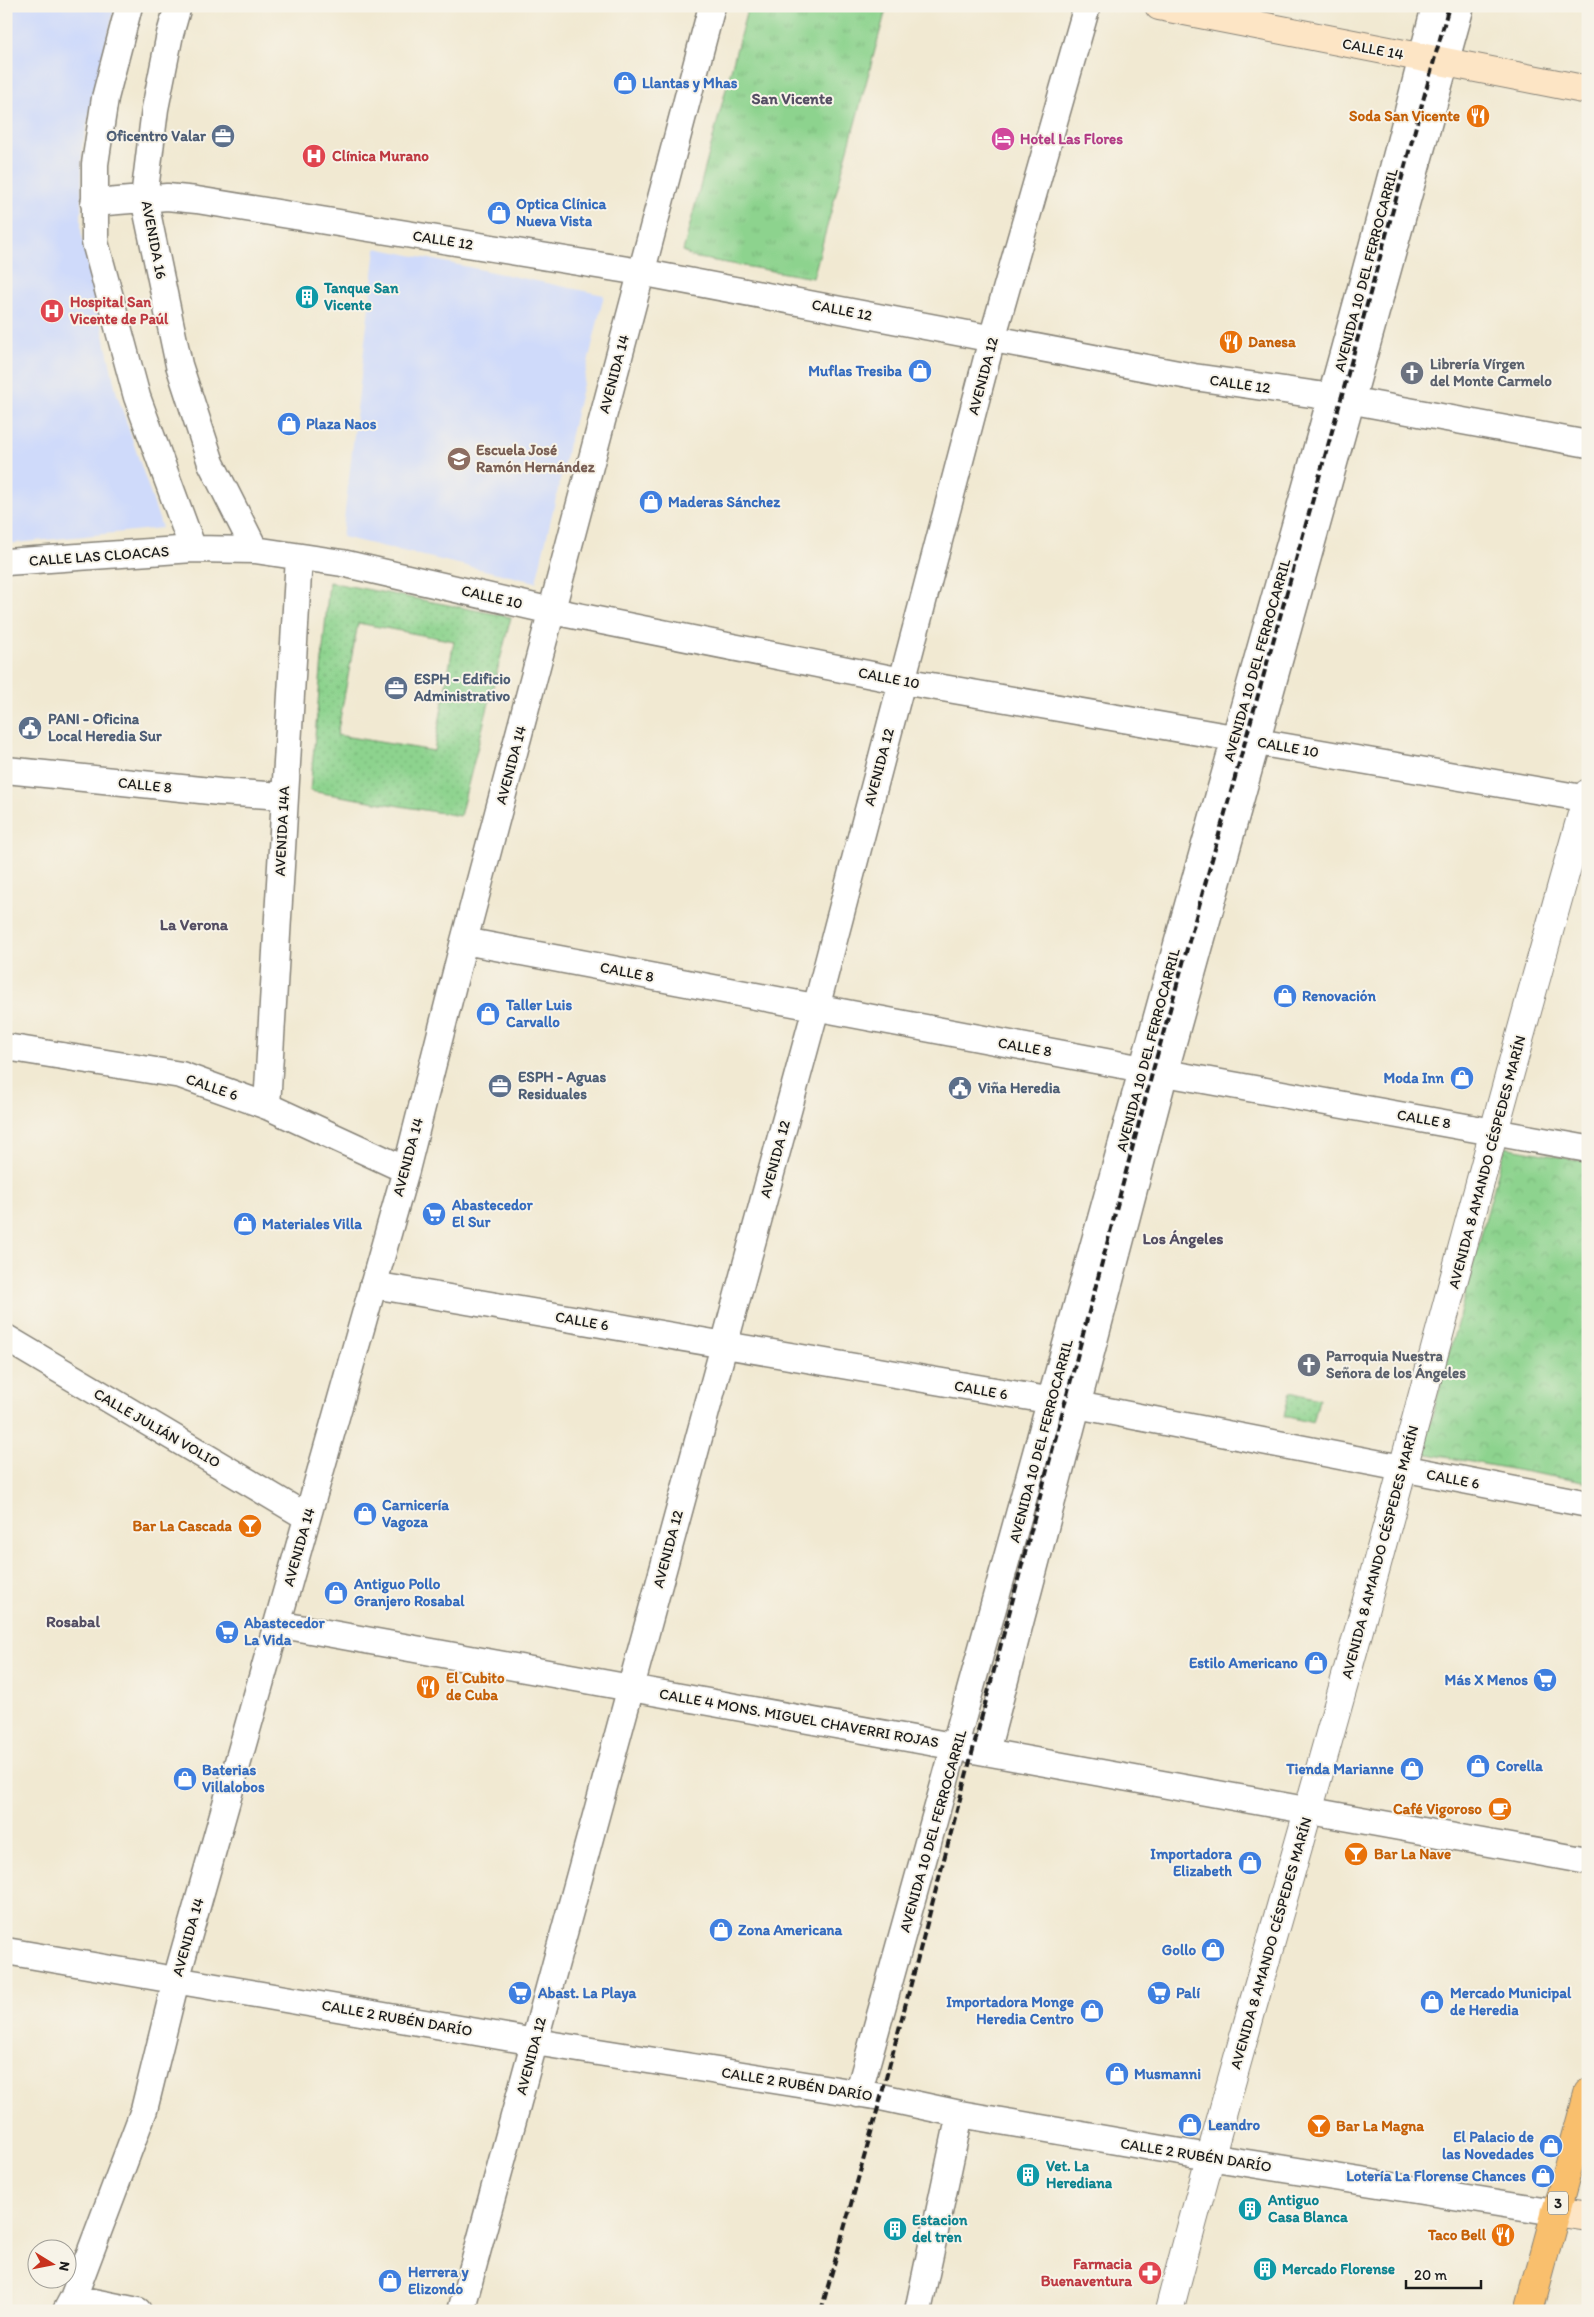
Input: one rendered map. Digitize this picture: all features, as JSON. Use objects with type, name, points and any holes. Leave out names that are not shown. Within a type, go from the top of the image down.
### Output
[{"type":"main road","name":"CALLE 14","points":[[1159,6],[1588,90]]},
{"type":"main road","name":"3","points":[[1529,2311],[1588,2094]]},
{"type":"main road","name":"CALLE 2 RUBÉN DARÍO","points":[[1556,2212],[1588,2218]]},
{"type":"street","points":[[129,6],[105,98],[95,164],[96,242],[138,397],[193,549]]},
{"type":"street","name":"AVENIDA 16","points":[[178,6],[170,34],[155,110],[144,198],[179,365],[211,463],[255,550]]},
{"type":"street","name":"AVENIDA 14","points":[[69,2304],[144,2110],[176,1980],[406,1170],[464,941],[712,6]]},
{"type":"street","name":"AVENIDA 12","points":[[461,2311],[816,1008],[992,339],[1087,6]]},
{"type":"street","name":"AVENIDA 10 DEL FERROCARRIL","points":[[1434,60],[1435,6]]},
{"type":"street","name":"AVENIDA 10 DEL FERROCARRIL","points":[[858,2094],[1052,1402],[1154,1070],[1342,399],[1434,60],[1461,6]]},
{"type":"street","name":"CALLE 12","points":[[94,203],[167,197],[197,200],[640,272],[1194,377],[1342,399],[1588,444]]},
{"type":"street","name":"CALLE 10","points":[[193,549],[255,550],[342,563],[552,611],[902,681],[1587,797]]},
{"type":"street","name":"CALLE LAS CLOACAS","points":[[6,563],[193,549]]},
{"type":"street","name":"AVENIDA 14A","points":[[267,1106],[299,557]]},
{"type":"street","name":"CALLE 8","points":[[6,770],[220,792],[284,796]]},
{"type":"street","name":"AVENIDA 8 AMANDO CÉSPEDES MARÍN","points":[[1169,2311],[1209,2157],[1240,2057],[1309,1810],[1587,797]]},
{"type":"street","name":"CALLE 8","points":[[464,941],[816,1008],[1588,1149]]},
{"type":"street","name":"CALLE 6","points":[[6,1047],[181,1075],[267,1106],[406,1170]]},
{"type":"street","name":"AVENIDA 10 DEL FERROCARRIL","points":[[986,1752],[1077,1405],[1154,1070]]},
{"type":"street","name":"CALLE 6","points":[[373,1285],[1077,1405],[1588,1504]]},
{"type":"street","name":"CALLE JULIÁN VOLIO","points":[[6,1338],[307,1518]]},
{"type":"street","name":"CALLE 4 MONS. MIGUEL CHAVERRI ROJAS","points":[[277,1624],[1588,1860]]},
{"type":"street","name":"CALLE 2 RUBÉN DARÍO","points":[[6,1951],[535,2042],[858,2094],[881,2096],[960,2114],[1209,2157],[1556,2212]]},
{"type":"street","points":[[918,2311],[960,2114]]},
{"type":"street","points":[[69,2304],[138,2311]]},
{"type":"shaded area","name":"Hospital San Vicente de Paúl","points":[[6,6],[115,6],[82,147],[81,231],[116,391],[162,528],[6,544]]},
{"type":"shaded area","name":"Escuela José Ramón Hernández","points":[[376,248],[604,295],[536,582],[342,537]]},
{"type":"green space","points":[[748,6],[887,6],[813,278],[692,257],[683,251]]},
{"type":"green space","points":[[329,582],[511,617],[460,816],[310,791]],"holes":[[[358,623],[454,641],[434,751],[337,735]]]},
{"type":"green space","points":[[1505,1147],[1588,1162],[1588,1483],[1422,1453]]},
{"type":"green space","points":[[1290,1392],[1319,1399],[1313,1423],[1284,1416]]},
{"type":"railway","points":[[821,2311],[881,2097],[1153,1070],[1449,6]]},
{"type":"place","name":"Llantas y Mhas","points":[[625,83]]},
{"type":"place","name":"Soda San Vicente","points":[[1478,116]]},
{"type":"place","name":"Oficentro Valar","points":[[223,136]]},
{"type":"place","name":"Hotel Las Flores","points":[[1003,139]]},
{"type":"place","name":"Clínica Murano","points":[[314,156]]},
{"type":"place","name":"Optica Clínica Nueva Vista","points":[[499,213]]},
{"type":"place","name":"Tanque San Vicente","points":[[307,297]]},
{"type":"place","name":"Hospital San Vicente de Paúl","points":[[52,311]]},
{"type":"place","name":"Danesa","points":[[1231,342]]},
{"type":"place","name":"Muflas Tresiba","points":[[920,371]]},
{"type":"place","name":"Librería Vírgen del Monte Carmelo","points":[[1412,373]]},
{"type":"place","name":"Plaza Naos","points":[[289,424]]},
{"type":"place","name":"Escuela José Ramón Hernández","points":[[459,459]]},
{"type":"place","name":"Maderas Sánchez","points":[[651,502]]},
{"type":"place","name":"ESPH - Edificio Administrativo","points":[[396,688]]},
{"type":"place","name":"PANI - Oficina Local Heredia Sur","points":[[30,728]]},
{"type":"place","name":"Renovación","points":[[1285,996]]},
{"type":"place","name":"Taller Luis Carvallo","points":[[488,1014]]},
{"type":"place","name":"Moda Inn","points":[[1462,1078]]},
{"type":"place","name":"ESPH - Aguas Residuales","points":[[500,1086]]},
{"type":"place","name":"Viña Heredia","points":[[960,1088]]},
{"type":"place","name":"Abastecedor El Sur","points":[[434,1214]]},
{"type":"place","name":"Materiales Villa","points":[[245,1224]]},
{"type":"place","name":"Parroquia Nuestra Señora de los Ángeles","points":[[1309,1365]]},
{"type":"place","name":"Carnicería Vagoza","points":[[365,1514]]},
{"type":"place","name":"Bar La Cascada","points":[[250,1526]]},
{"type":"place","name":"Antiguo Pollo Granjero Rosabal","points":[[336,1593]]},
{"type":"place","name":"Abastecedor La Vida","points":[[227,1632]]},
{"type":"place","name":"Estilo Americano","points":[[1316,1663]]},
{"type":"place","name":"Más X Menos","points":[[1545,1680]]},
{"type":"place","name":"El Cubito de Cuba","points":[[428,1687]]},
{"type":"place","name":"Corella","points":[[1478,1766]]},
{"type":"place","name":"Tienda Marianne","points":[[1412,1769]]},
{"type":"place","name":"Baterias Villalobos","points":[[185,1779]]},
{"type":"place","name":"Café Vigoroso","points":[[1500,1809]]},
{"type":"place","name":"Bar La Nave","points":[[1356,1854]]},
{"type":"place","name":"Importadora Elizabeth","points":[[1250,1863]]},
{"type":"place","name":"Zona Americana","points":[[721,1930]]},
{"type":"place","name":"Gollo","points":[[1213,1950]]},
{"type":"place","name":"Abast. La Playa","points":[[520,1993]]},
{"type":"place","name":"Palí","points":[[1159,1993]]},
{"type":"place","name":"Mercado Municipal de Heredia","points":[[1432,2002]]},
{"type":"place","name":"Importadora Monge Heredia Centro","points":[[1092,2011]]},
{"type":"place","name":"Musmanni","points":[[1117,2074]]},
{"type":"place","name":"Leandro","points":[[1190,2125]]},
{"type":"place","name":"Bar La Magna","points":[[1319,2126]]},
{"type":"place","name":"El Palacio de las Novedades","points":[[1551,2146]]},
{"type":"place","name":"Vet. La Herediana","points":[[1028,2175]]},
{"type":"place","name":"Lotería La Florense Chances","points":[[1543,2176]]},
{"type":"place","name":"Antiguo Casa Blanca","points":[[1250,2209]]},
{"type":"place","name":"Estacion del tren","points":[[895,2229]]},
{"type":"place","name":"Taco Bell","points":[[1503,2235]]},
{"type":"place","name":"Mercado Florense","points":[[1265,2269]]},
{"type":"place","name":"Farmacia Buenaventura","points":[[1150,2273]]},
{"type":"place","name":"Herrera y Elizondo","points":[[390,2281]]},
{"type":"district","name":"San Vicente","points":[[792,98]]},
{"type":"district","name":"La Verona","points":[[194,924]]},
{"type":"district","name":"Los Ángeles","points":[[1183,1238]]},
{"type":"district","name":"Rosabal","points":[[73,1621]]}]
